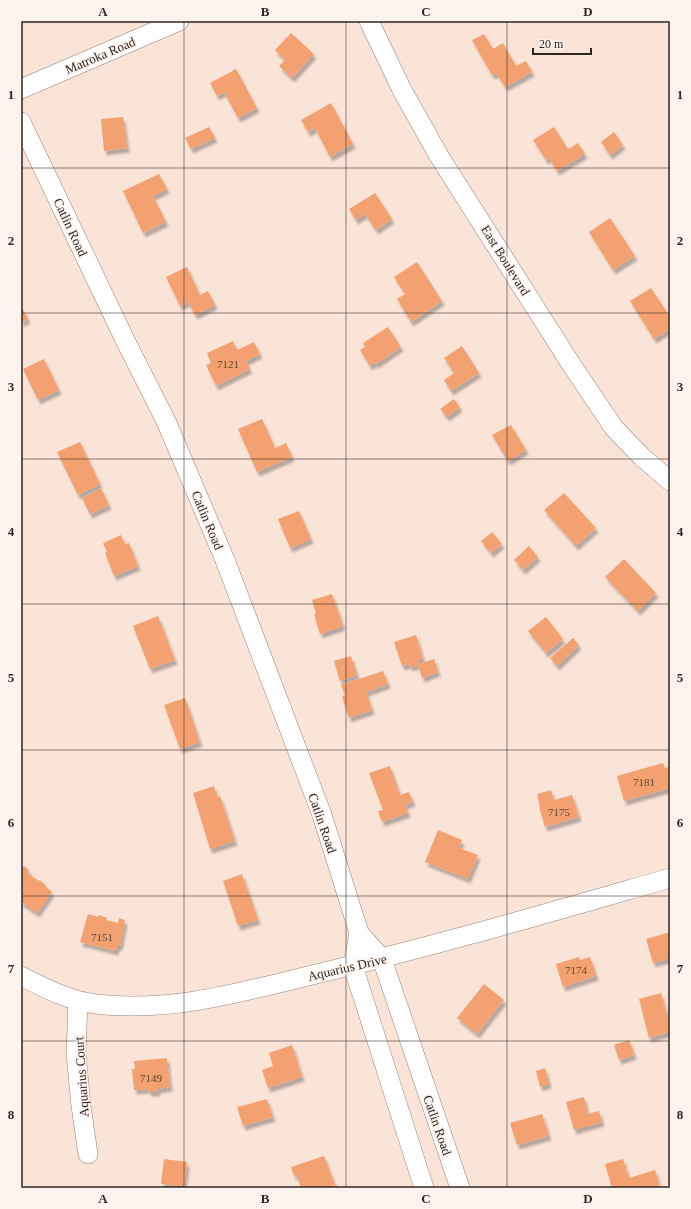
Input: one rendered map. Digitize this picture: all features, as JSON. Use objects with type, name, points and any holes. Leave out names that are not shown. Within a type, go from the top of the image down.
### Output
[{"type":"street","name":"Matroka Road","points":[[21,89],[179,21]]},
{"type":"street","name":"East Boulevard","points":[[369,21],[402,90],[439,156],[571,364],[614,428],[642,457],[670,481]]},
{"type":"street","name":"Catlin Road","points":[[21,122],[126,342],[166,421],[225,560],[322,816],[359,933],[382,959],[460,1188]]},
{"type":"street","name":"Aquarius Drive","points":[[21,976],[48,990],[78,1001],[96,1004],[122,1006],[169,1004],[216,998],[382,959],[670,878]]},
{"type":"street","name":"Catlin Road","points":[[359,933],[353,966],[424,1188]]},
{"type":"street","name":"Aquarius Court","points":[[78,1001],[76,1053],[81,1106],[88,1154]]},
{"type":"building","points":[[291,33],[314,54],[292,78],[279,66],[285,60],[275,50]]},
{"type":"building","points":[[484,34],[493,49],[503,43],[516,66],[526,61],[532,72],[505,87],[496,73],[492,75],[472,40]]},
{"type":"building","points":[[236,69],[257,108],[238,118],[224,92],[217,96],[210,83]]},
{"type":"building","points":[[331,103],[353,144],[330,157],[315,128],[308,132],[301,120]]},
{"type":"building","points":[[123,117],[127,148],[104,151],[101,119]]},
{"type":"building","points":[[209,127],[215,138],[191,149],[185,138]]},
{"type":"building","points":[[554,127],[568,149],[578,143],[585,154],[557,171],[549,158],[546,160],[533,140]]},
{"type":"building","points":[[614,132],[623,145],[610,155],[601,142]]},
{"type":"building","points":[[159,174],[167,189],[153,196],[166,222],[143,233],[123,191]]},
{"type":"building","points":[[375,193],[392,219],[376,230],[365,214],[356,220],[349,209]]},
{"type":"building","points":[[610,218],[635,256],[613,270],[589,232]]},
{"type":"building","points":[[417,262],[442,301],[411,322],[397,299],[405,294],[394,277]]},
{"type":"building","points":[[187,267],[200,295],[208,291],[215,305],[195,315],[188,302],[180,306],[166,277]]},
{"type":"building","points":[[651,288],[670,317],[670,329],[654,339],[630,301]]},
{"type":"building","points":[[21,306],[28,319],[21,323]]},
{"type":"building","points":[[388,327],[401,347],[376,364],[375,362],[370,366],[360,350],[365,347],[363,343]]},
{"type":"building","points":[[233,341],[237,350],[254,342],[260,354],[246,361],[250,369],[216,386],[206,365],[211,363],[207,353]]},
{"type":"building","points":[[462,346],[479,373],[451,391],[444,380],[454,373],[444,358]]},
{"type":"building","points":[[44,359],[59,390],[38,400],[23,369]]},
{"type":"building","points":[[454,399],[460,407],[447,417],[440,409]]},
{"type":"building","points":[[262,419],[275,448],[286,443],[292,457],[257,472],[238,429]]},
{"type":"building","points":[[511,425],[526,450],[508,461],[492,435]]},
{"type":"building","points":[[80,442],[100,484],[78,495],[57,452]]},
{"type":"building","points":[[101,488],[109,505],[90,514],[82,498]]},
{"type":"building","points":[[564,493],[596,528],[576,546],[544,510]]},
{"type":"building","points":[[299,511],[311,539],[290,548],[278,519]]},
{"type":"building","points":[[492,532],[502,544],[491,553],[481,541]]},
{"type":"building","points":[[121,535],[125,544],[129,543],[138,566],[114,576],[105,553],[107,552],[103,543]]},
{"type":"building","points":[[529,546],[538,557],[523,570],[514,560]]},
{"type":"building","points":[[624,559],[656,593],[638,611],[605,577]]},
{"type":"building","points":[[332,594],[343,626],[320,634],[314,614],[316,613],[312,600]]},
{"type":"building","points":[[158,616],[175,660],[150,669],[133,626]]},
{"type":"building","points":[[546,617],[563,639],[546,653],[528,631]]},
{"type":"building","points":[[416,635],[423,659],[417,661],[418,664],[434,659],[438,672],[422,678],[418,665],[410,667],[409,664],[402,666],[394,642]]},
{"type":"building","points":[[573,638],[579,645],[557,666],[550,658]]},
{"type":"building","points":[[351,656],[357,675],[340,681],[334,661]]},
{"type":"building","points":[[383,671],[388,684],[366,692],[372,710],[349,718],[342,697],[345,695],[341,685]]},
{"type":"building","points":[[185,698],[200,742],[180,749],[164,705]]},
{"type":"building","points":[[663,763],[665,768],[670,767],[670,788],[624,801],[617,776]]},
{"type":"building","points":[[390,766],[400,795],[409,792],[413,802],[405,805],[408,813],[382,822],[378,811],[383,810],[369,773]]},
{"type":"building","points":[[214,786],[217,797],[220,796],[235,841],[210,849],[193,793]]},
{"type":"building","points":[[551,790],[554,800],[572,795],[579,817],[545,827],[537,794]]},
{"type":"building","points":[[438,830],[462,840],[459,848],[478,855],[468,879],[425,862]]},
{"type":"building","points":[[24,866],[29,870],[27,873],[46,885],[45,886],[52,892],[37,913],[21,902],[21,870]]},
{"type":"building","points":[[242,874],[258,920],[238,926],[223,881]]},
{"type":"building","points":[[88,914],[98,917],[99,915],[107,918],[106,920],[118,923],[119,918],[125,920],[120,946],[117,946],[116,951],[80,942]]},
{"type":"building","points":[[670,932],[670,958],[653,963],[646,939]]},
{"type":"building","points":[[579,957],[580,960],[590,957],[596,976],[563,987],[556,964]]},
{"type":"building","points":[[484,984],[504,1000],[477,1034],[457,1018]]},
{"type":"building","points":[[661,993],[670,1032],[649,1038],[639,999]]},
{"type":"building","points":[[629,1040],[634,1055],[619,1060],[614,1045]]},
{"type":"building","points":[[292,1045],[302,1077],[268,1088],[262,1070],[273,1066],[269,1053]]},
{"type":"building","points":[[167,1058],[170,1087],[157,1089],[158,1092],[149,1092],[148,1089],[134,1090],[132,1069],[135,1069],[134,1061]]},
{"type":"building","points":[[545,1068],[549,1084],[540,1087],[536,1071]]},
{"type":"building","points":[[584,1097],[588,1114],[599,1111],[602,1122],[574,1130],[566,1102]]},
{"type":"building","points":[[267,1099],[273,1117],[243,1126],[237,1107]]},
{"type":"building","points":[[542,1114],[549,1136],[517,1145],[510,1123]]},
{"type":"building","points":[[324,1156],[335,1185],[325,1188],[301,1188],[297,1175],[294,1176],[291,1167]]},
{"type":"building","points":[[164,1159],[187,1162],[184,1186],[161,1184]]},
{"type":"building","points":[[623,1159],[629,1178],[655,1170],[660,1188],[612,1188],[605,1164]]}]
